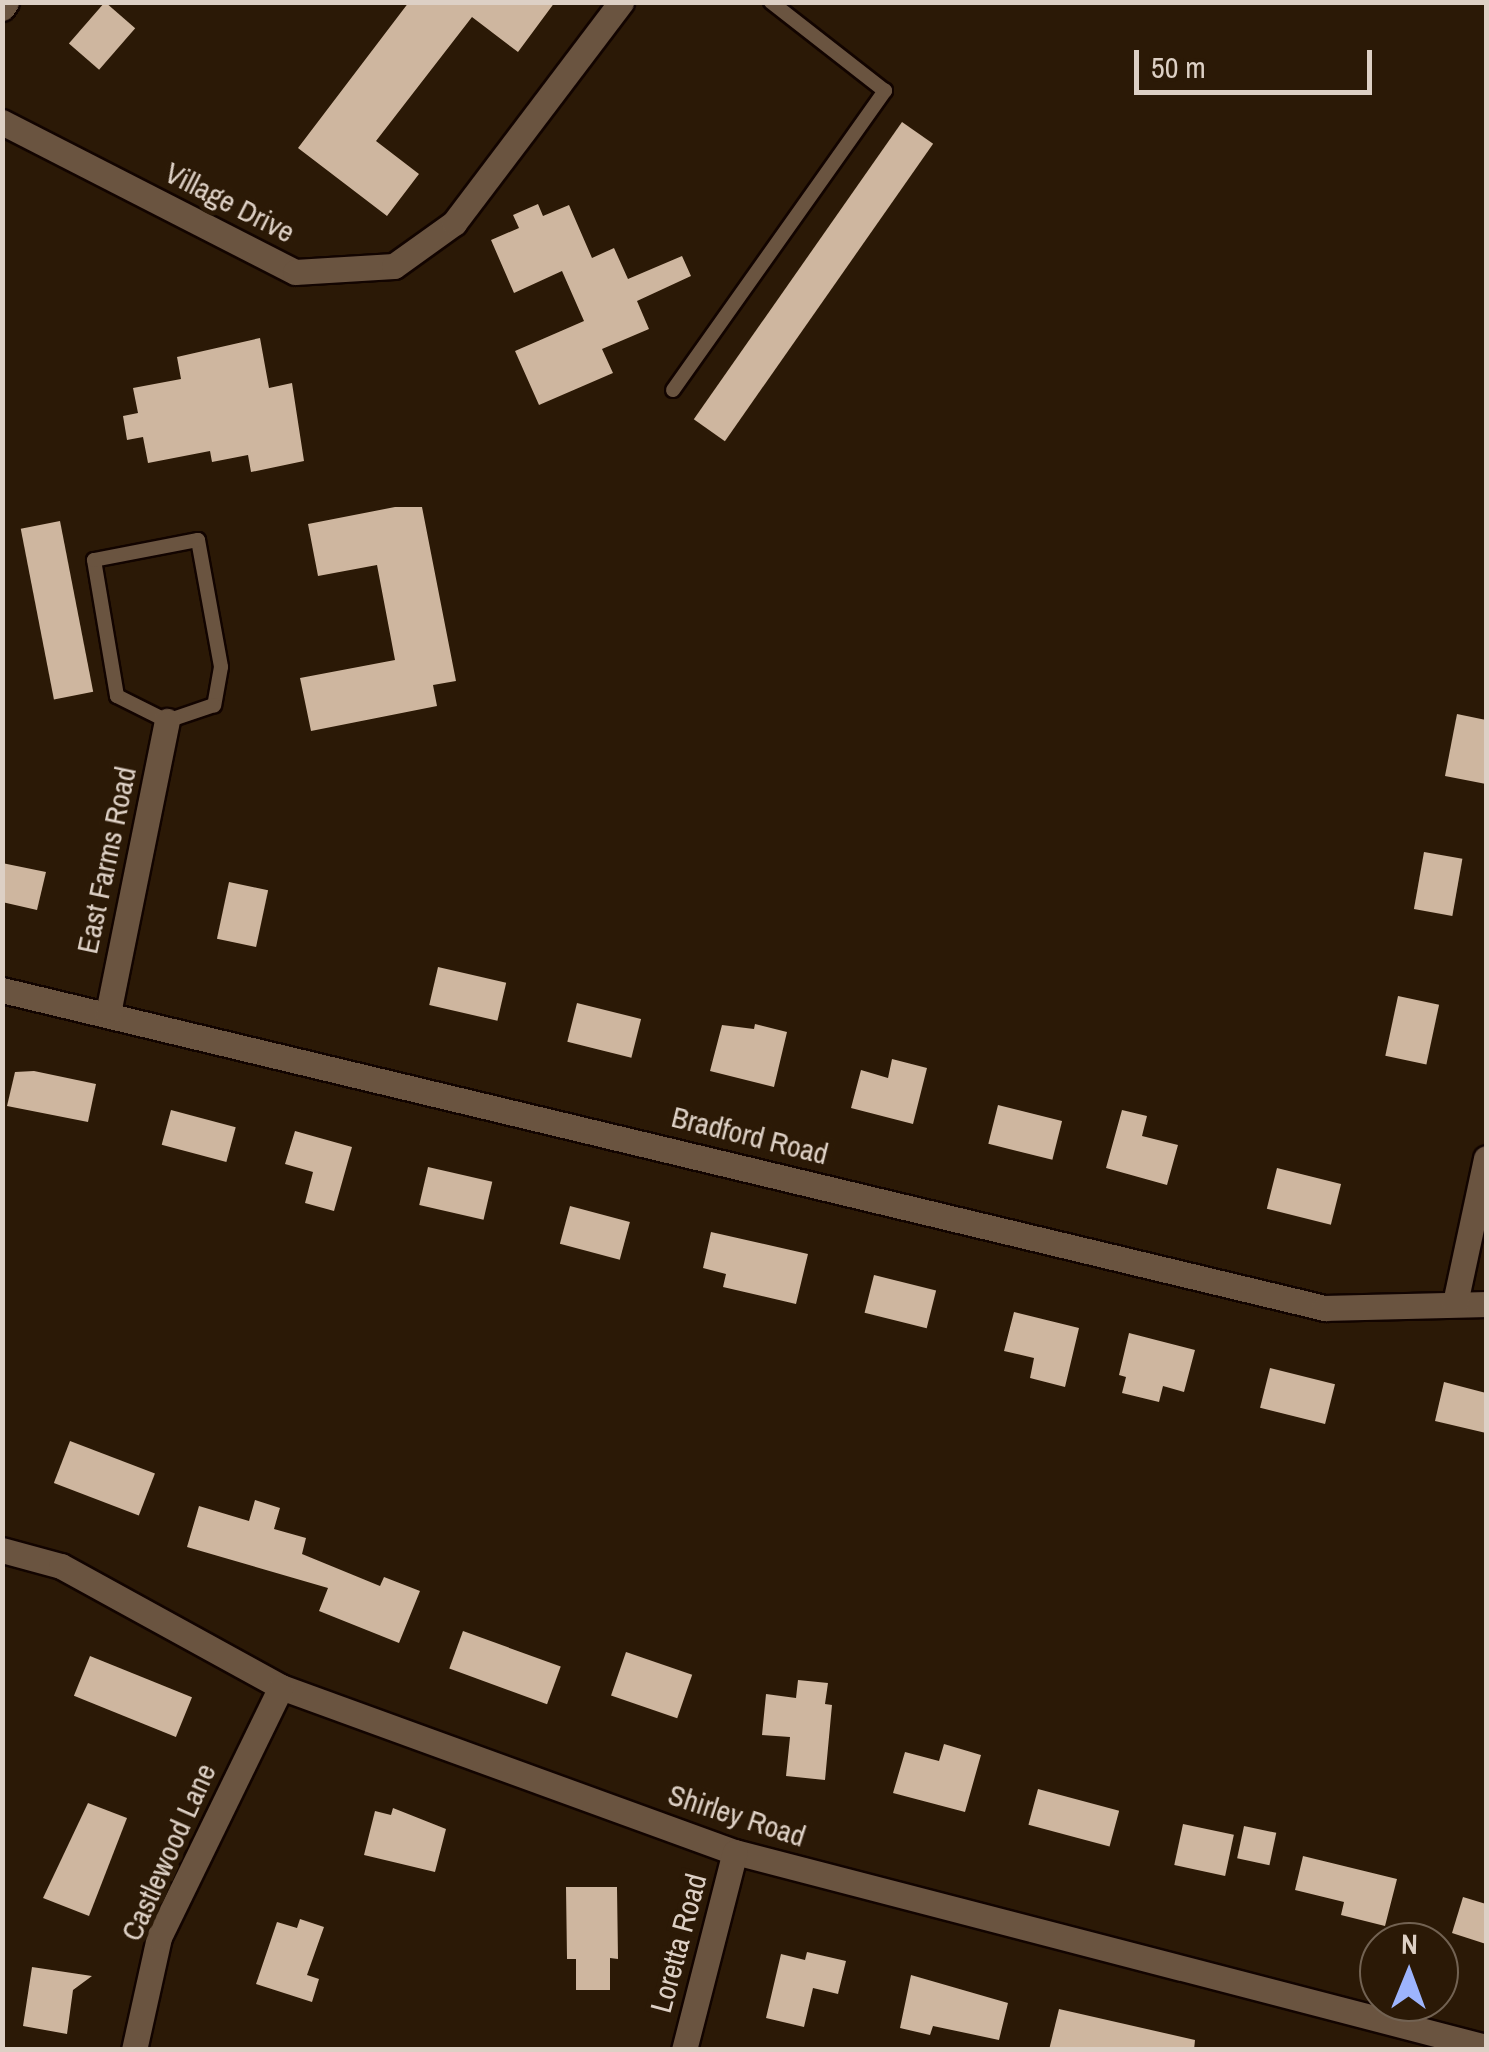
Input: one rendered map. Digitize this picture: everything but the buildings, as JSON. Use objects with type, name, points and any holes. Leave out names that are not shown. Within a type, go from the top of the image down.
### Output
[{"type":"street","name":"Village Drive","points":[[2,122],[296,272],[394,266],[454,223],[621,2]]},
{"type":"street","name":"East Farms Road","points":[[108,1013],[167,721]]},
{"type":"street","name":"Bradford Road","points":[[2,990],[1325,1308],[1486,1304]]},
{"type":"street","points":[[1456,1303],[1486,1158]]},
{"type":"street","name":"Shirley Road","points":[[2,1550],[61,1566],[280,1686],[735,1852],[1486,2047]]},
{"type":"street","name":"Castlewood Lane","points":[[134,2050],[160,1938],[280,1686]]},
{"type":"street","name":"Loretta Road","points":[[684,2050],[735,1852]]},
{"type":"lane","points":[[673,390],[886,91],[771,2]]},
{"type":"lane","points":[[198,540],[220,667],[218,686],[214,705],[167,721],[117,696],[94,560],[198,540]]}]
